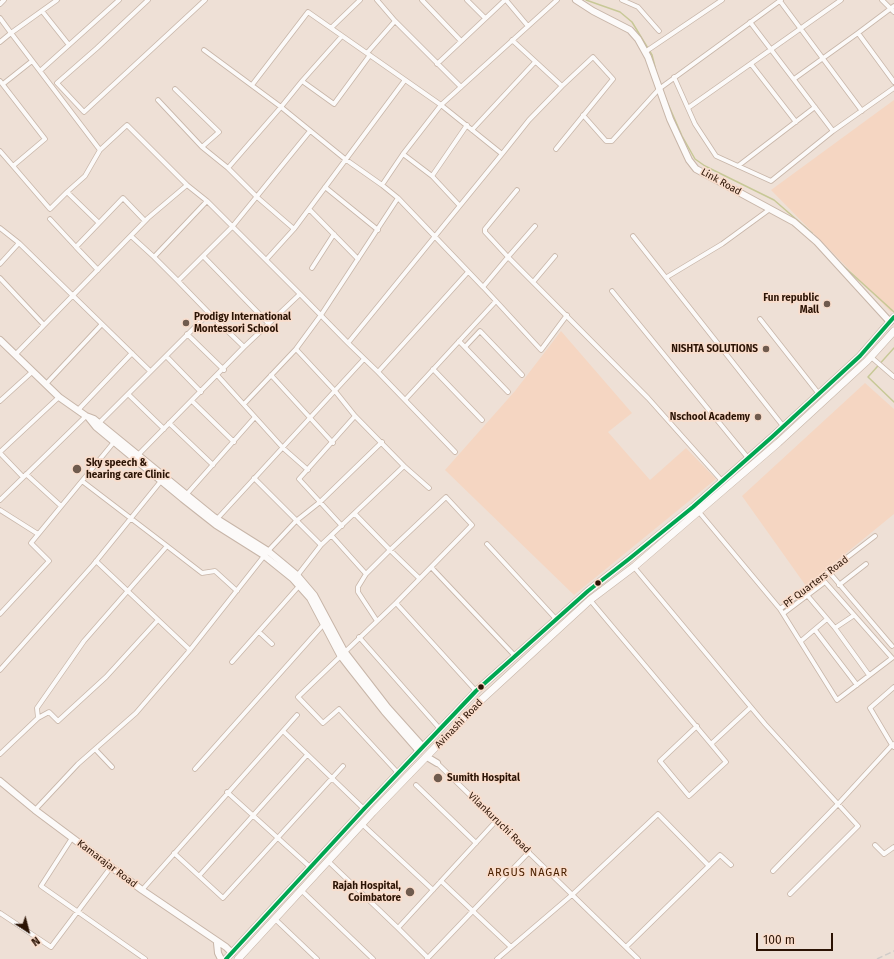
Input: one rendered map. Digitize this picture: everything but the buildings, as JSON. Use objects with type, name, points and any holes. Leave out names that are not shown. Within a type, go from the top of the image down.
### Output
[{"type":"main road","points":[[226,959],[330,845],[476,691],[556,618],[748,458],[860,356],[892,320]]},
{"type":"main road","name":"Avinashi Road","points":[[238,959],[336,851],[479,702],[590,600],[634,567],[781,440],[871,357],[894,331]]},
{"type":"main road","points":[[503,666],[510,673]]},
{"type":"main road","points":[[330,845],[336,851]]},
{"type":"main road","points":[[299,880],[303,888]]},
{"type":"street","points":[[0,4],[4,0]]},
{"type":"street","points":[[0,42],[57,0]]},
{"type":"street","points":[[40,71],[119,0]]},
{"type":"street","points":[[148,0],[57,84],[84,112],[205,0]]},
{"type":"street","points":[[331,28],[360,0]]},
{"type":"street","points":[[377,0],[395,21],[461,88]]},
{"type":"street","points":[[422,0],[461,41]]},
{"type":"street","points":[[467,0],[485,18]]},
{"type":"street","points":[[437,64],[506,0],[527,25]]},
{"type":"street","points":[[382,185],[403,154],[441,105],[527,25],[557,0]]},
{"type":"street","name":"Link Road","points":[[576,0],[593,12],[630,30],[647,50],[661,88],[670,119],[689,160],[696,168],[794,222],[817,242],[892,320]]},
{"type":"street","points":[[622,0],[638,8],[659,31]]},
{"type":"street","points":[[647,50],[722,0]]},
{"type":"street","points":[[583,115],[606,141],[612,141],[661,88],[674,77],[781,0],[862,111]]},
{"type":"street","points":[[688,108],[802,29],[841,0]]},
{"type":"street","points":[[794,79],[893,9],[882,0]]},
{"type":"street","points":[[42,11],[70,45]]},
{"type":"street","points":[[252,85],[308,12],[441,105],[502,154]]},
{"type":"street","points":[[0,18],[100,150]]},
{"type":"street","points":[[302,81],[334,104],[369,54],[395,21]]},
{"type":"street","points":[[750,22],[833,131]]},
{"type":"street","points":[[858,33],[894,82]]},
{"type":"street","points":[[228,168],[342,36]]},
{"type":"street","points":[[512,40],[562,86]]},
{"type":"street","points":[[204,50],[281,107],[344,159],[398,198],[542,350],[567,315]]},
{"type":"street","points":[[348,343],[529,120],[593,57],[612,79],[556,149]]},
{"type":"street","points":[[13,166],[44,139],[1,82],[32,61]]},
{"type":"street","points":[[472,130],[535,62]]},
{"type":"street","points":[[751,64],[796,122]]},
{"type":"street","points":[[674,77],[695,124],[716,156],[771,181],[833,131],[894,88]]},
{"type":"street","points":[[266,260],[309,209],[344,159],[405,80]]},
{"type":"street","points":[[175,89],[219,132],[202,147]]},
{"type":"street","points":[[158,100],[202,147],[228,168],[257,197],[294,228]]},
{"type":"street","points":[[738,166],[815,107]]},
{"type":"street","points":[[0,151],[50,209],[85,176],[100,150],[127,124],[187,186],[207,201],[378,372],[455,452]]},
{"type":"street","points":[[432,176],[467,125]]},
{"type":"street","points":[[178,281],[204,258],[232,227],[310,131]]},
{"type":"street","points":[[403,154],[432,176],[459,205]]},
{"type":"street","points":[[16,355],[145,221],[187,186]]},
{"type":"street","points":[[325,187],[378,230]]},
{"type":"street","points":[[517,190],[485,229],[485,232],[648,398],[722,481]]},
{"type":"street","points":[[67,192],[99,223]]},
{"type":"street","points":[[76,247],[123,198],[145,221]]},
{"type":"street","points":[[244,404],[296,349],[321,315],[398,198]]},
{"type":"street","points":[[154,258],[207,201]]},
{"type":"street","points":[[309,209],[358,258]]},
{"type":"street","points":[[667,277],[722,244],[770,209]]},
{"type":"street","points":[[50,219],[98,270]]},
{"type":"street","points":[[483,287],[535,226]]},
{"type":"street","points":[[0,228],[19,242],[150,371]]},
{"type":"street","points":[[312,268],[334,234]]},
{"type":"street","points":[[131,236],[244,347]]},
{"type":"street","points":[[633,236],[667,277],[783,426]]},
{"type":"street","points":[[0,264],[19,242]]},
{"type":"street","points":[[534,281],[555,256]]},
{"type":"street","points":[[204,258],[269,324]]},
{"type":"street","points":[[378,372],[468,272]]},
{"type":"street","points":[[0,278],[44,325]]},
{"type":"street","points":[[612,292],[748,458]]},
{"type":"street","points":[[136,457],[224,370],[244,347],[300,294]]},
{"type":"street","points":[[405,400],[496,301]]},
{"type":"street","points":[[99,423],[209,313]]},
{"type":"street","points":[[760,319],[819,394]]},
{"type":"street","points":[[46,384],[102,324]]},
{"type":"street","points":[[465,347],[480,331],[522,375]]},
{"type":"street","points":[[187,334],[224,370]]},
{"type":"street","points":[[459,341],[508,392]]},
{"type":"street","points":[[1,342],[59,397],[86,416],[99,423],[161,481],[216,525],[266,554],[310,598],[324,624],[384,711],[421,749]]},
{"type":"street","points":[[296,349],[335,391],[355,416],[404,466],[429,488]]},
{"type":"street","points":[[78,410],[132,353]]},
{"type":"street","points":[[166,356],[201,392]]},
{"type":"street","points":[[871,357],[894,377]]},
{"type":"street","points":[[217,519],[364,359]]},
{"type":"street","points":[[433,369],[482,420]]},
{"type":"street","points":[[0,400],[32,372]]},
{"type":"street","points":[[218,376],[283,448],[308,470]]},
{"type":"street","points":[[271,376],[333,443]]},
{"type":"street","points":[[128,394],[164,429]]},
{"type":"street","points":[[59,397],[0,453],[61,506]]},
{"type":"street","points":[[192,401],[234,442]]},
{"type":"street","points":[[86,416],[96,428],[114,442],[217,519],[297,576],[314,595],[343,653]]},
{"type":"street","points":[[0,500],[86,416]]},
{"type":"street","points":[[342,526],[299,479],[333,443],[355,416]]},
{"type":"street","points":[[186,495],[255,417]]},
{"type":"street","points":[[169,424],[213,465]]},
{"type":"street","points":[[0,614],[49,561],[31,543],[114,442]]},
{"type":"street","points":[[35,810],[78,764],[136,713],[190,650],[266,554],[296,521],[320,502],[382,442]]},
{"type":"street","points":[[297,576],[322,545],[404,466]]},
{"type":"street","points":[[254,478],[322,545]]},
{"type":"street","points":[[82,480],[202,573],[215,571],[237,591]]},
{"type":"street","points":[[0,670],[96,561],[161,481]]},
{"type":"street","points":[[377,621],[358,592],[358,587],[366,574],[446,497],[472,525],[396,603],[298,697],[323,723],[339,709],[398,773]]},
{"type":"street","points":[[0,510],[38,534]]},
{"type":"street","name":"PF Quarters Road","points":[[699,512],[780,609],[875,536]]},
{"type":"street","points":[[355,514],[420,578]]},
{"type":"street","points":[[332,536],[366,574]]},
{"type":"street","points":[[487,544],[556,618]]},
{"type":"street","points":[[38,718],[37,708],[84,641],[167,546]]},
{"type":"street","points":[[96,561],[190,650]]},
{"type":"street","points":[[839,585],[866,564]]},
{"type":"street","points":[[431,567],[515,656]]},
{"type":"street","points":[[634,567],[751,707],[858,826],[790,894]]},
{"type":"street","points":[[829,572],[892,646]]},
{"type":"street","points":[[780,609],[784,613],[837,700],[892,658],[853,616],[825,582],[784,613]]},
{"type":"street","points":[[232,662],[299,586]]},
{"type":"street","points":[[807,595],[835,628],[869,675]]},
{"type":"street","points":[[590,600],[669,696],[697,726],[726,762],[689,796],[660,761],[697,726]]},
{"type":"street","points":[[396,603],[476,691]]},
{"type":"street","points":[[835,628],[853,616]]},
{"type":"street","points":[[801,641],[827,619]]},
{"type":"street","points":[[0,754],[38,718],[49,712],[58,721],[106,677],[158,620]]},
{"type":"street","points":[[195,769],[324,624]]},
{"type":"street","points":[[815,630],[857,684]]},
{"type":"street","points":[[258,632],[272,644]]},
{"type":"street","points":[[360,637],[440,729]]},
{"type":"street","points":[[773,871],[893,746],[870,708],[894,687]]},
{"type":"street","points":[[711,744],[751,707]]},
{"type":"street","points":[[142,890],[227,792],[297,715]]},
{"type":"street","points":[[282,731],[364,809]]},
{"type":"street","points":[[95,749],[112,766]]},
{"type":"street","points":[[199,876],[307,755]]},
{"type":"street","name":"Vilankuruchi Road","points":[[428,755],[573,894],[638,959]]},
{"type":"street","points":[[174,853],[223,898],[343,766]]},
{"type":"street","name":"Kamarajar Road","points":[[0,781],[35,810],[142,890],[226,947],[232,953]]},
{"type":"street","points":[[416,785],[476,843]]},
{"type":"street","points":[[227,792],[310,867]]},
{"type":"street","points":[[497,959],[573,894],[658,814],[709,866]]},
{"type":"street","points":[[398,928],[496,821]]},
{"type":"street","points":[[362,824],[433,890]]},
{"type":"street","points":[[72,838],[41,886],[145,959]]},
{"type":"street","points":[[875,845],[884,854],[894,847]]},
{"type":"street","points":[[328,861],[428,958],[529,852]]},
{"type":"street","points":[[626,947],[720,855],[731,865]]},
{"type":"street","points":[[0,913],[51,947],[111,867]]},
{"type":"street","points":[[441,881],[511,947]]},
{"type":"street","points":[[303,888],[373,959]]},
{"type":"street","points":[[275,919],[317,959]]},
{"type":"street","points":[[217,942],[218,953],[221,959]]},
{"type":"shaded area","points":[[894,100],[894,310],[891,312],[771,190]]},
{"type":"shaded area","points":[[561,331],[632,413],[608,432],[650,480],[686,448],[716,479],[574,595],[445,470],[515,391]]},
{"type":"shaded area","points":[[865,383],[894,409],[894,514],[806,586],[742,496]]},
{"type":"waterway","points":[[586,0],[620,12],[632,22],[652,55],[657,75]]},
{"type":"waterway","points":[[665,97],[682,136],[695,159],[705,166],[774,200],[812,233]]},
{"type":"waterway","points":[[839,262],[894,312]]},
{"type":"waterway","points":[[894,348],[868,377],[894,402]]},
{"type":"railway","points":[[877,959],[894,951]]},
{"type":"transit line","points":[[226,959],[364,809],[476,691],[588,591],[693,507],[772,437],[860,356],[894,317]]},
{"type":"place","name":"Fun republic Mall","points":[[827,304]]},
{"type":"place","name":"Prodigy International Montessori School","points":[[186,323]]},
{"type":"place","name":"NISHTA SOLUTIONS","points":[[766,349]]},
{"type":"place","name":"Nschool Academy","points":[[758,417]]},
{"type":"place","name":"Sky speech & hearing care Clinic","points":[[77,469]]},
{"type":"place","name":"Sumith Hospital","points":[[438,778]]},
{"type":"place","name":"Rajah Hospital, Coimbatore","points":[[410,892]]},
{"type":"district","name":"ARGUS NAGAR","points":[[528,873]]}]
